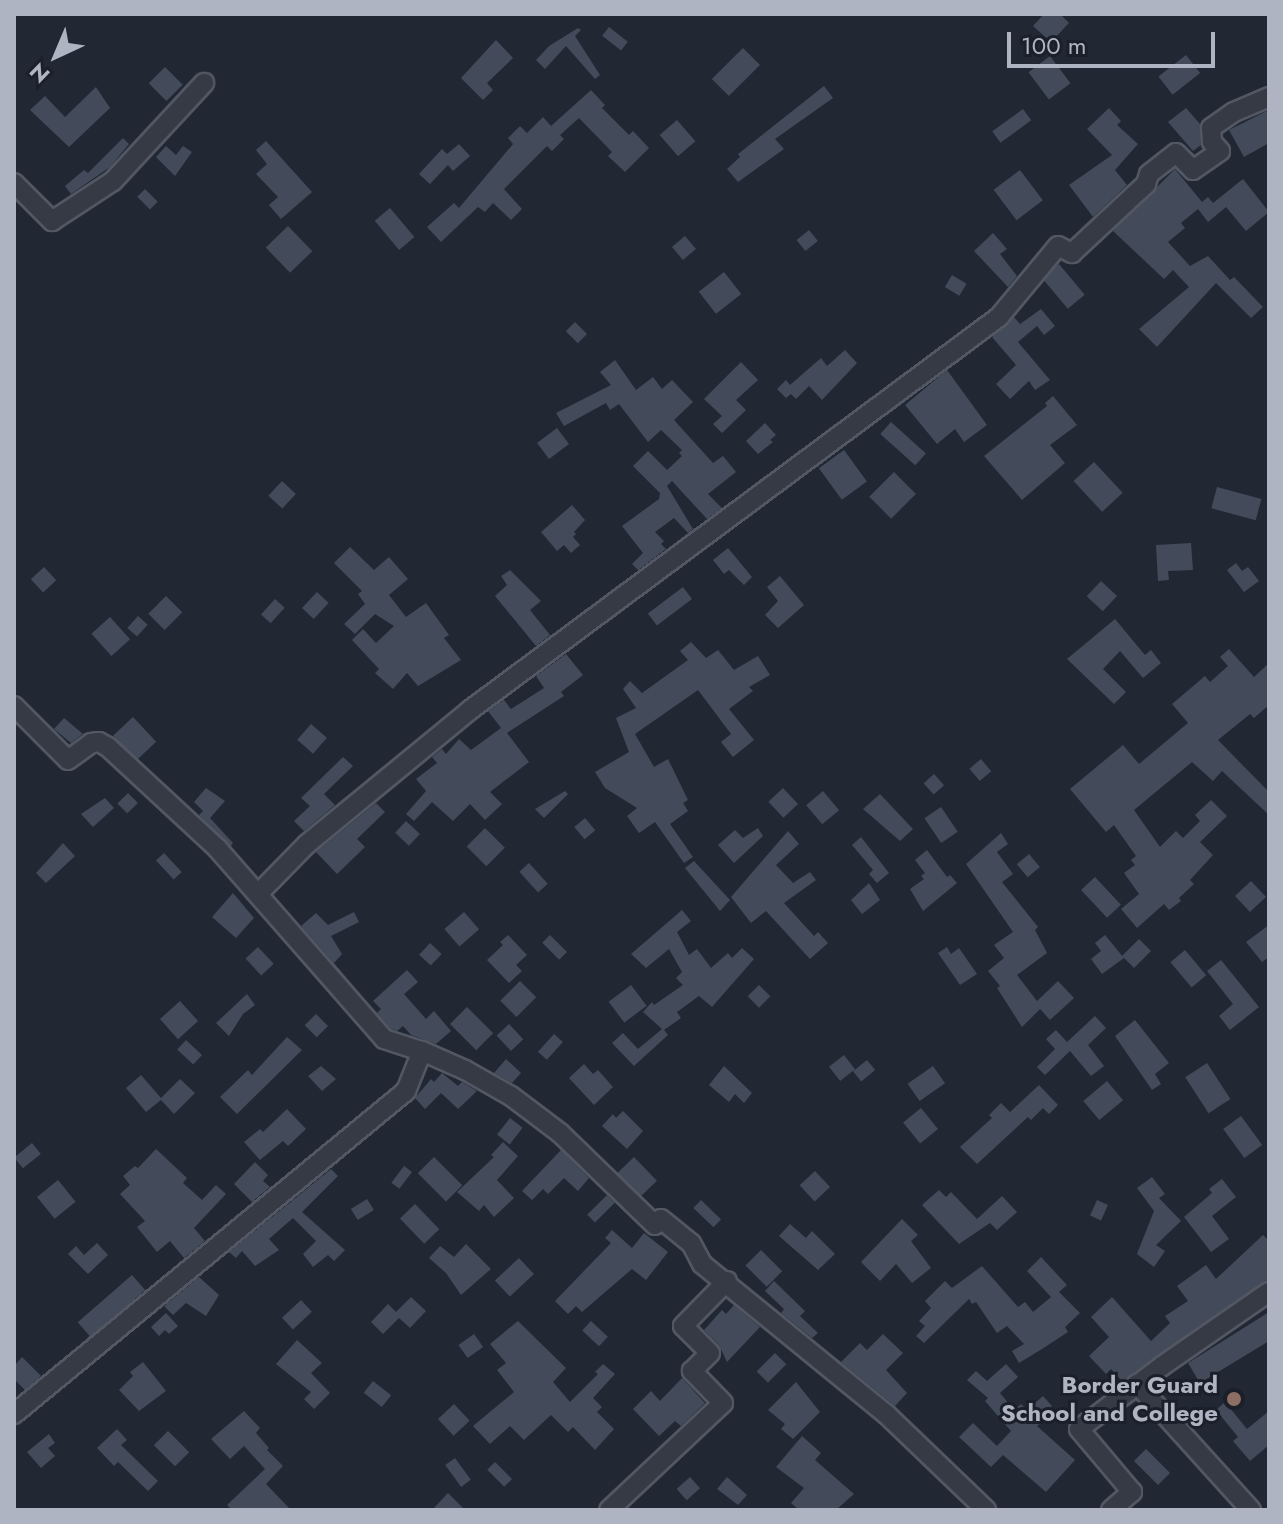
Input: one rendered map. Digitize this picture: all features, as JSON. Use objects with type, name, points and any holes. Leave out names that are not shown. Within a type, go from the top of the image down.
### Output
[{"type":"street","points":[[14,183],[52,221],[113,181],[204,83]]},
{"type":"street","points":[[258,894],[307,844],[470,710],[999,317],[1058,246],[1072,253],[1146,184],[1149,174],[1176,153],[1193,170],[1220,151],[1212,142],[1211,128],[1234,112],[1269,97]]},
{"type":"street","points":[[14,706],[68,760],[91,743],[99,742],[108,747],[217,848],[384,1039],[422,1051],[511,1096],[548,1124],[655,1225],[661,1219],[691,1243],[702,1264],[727,1281],[886,1414],[986,1510]]},
{"type":"street","points":[[14,1414],[406,1091],[422,1051]]},
{"type":"street","points":[[609,1510],[723,1403],[692,1371],[710,1353],[683,1326],[727,1281]]},
{"type":"street","points":[[1111,1510],[1132,1492],[1079,1429],[1137,1384],[1269,1292]]},
{"type":"street","points":[[1137,1384],[1251,1510]]},
{"type":"building","points":[[1044,14],[1060,14],[1069,23],[1051,42],[1033,26]]},
{"type":"building","points":[[609,27],[628,42],[621,50],[602,36]]},
{"type":"building","points":[[578,28],[581,30],[575,36],[600,75],[595,79],[566,46],[545,69],[536,60],[549,46]]},
{"type":"building","points":[[496,40],[513,58],[487,83],[493,90],[483,100],[461,78]]},
{"type":"building","points":[[743,48],[760,65],[729,96],[712,79]]},
{"type":"building","points":[[1186,55],[1200,73],[1173,95],[1158,77]]},
{"type":"building","points":[[1050,56],[1070,83],[1049,99],[1028,72]]},
{"type":"building","points":[[165,67],[183,85],[166,101],[149,83]]},
{"type":"building","points":[[824,86],[833,98],[775,139],[784,149],[738,182],[727,169],[740,157],[738,154]]},
{"type":"building","points":[[96,87],[110,108],[69,147],[30,110],[45,96],[65,117]]},
{"type":"building","points":[[591,90],[605,105],[602,108],[629,135],[633,131],[649,148],[625,172],[608,156],[612,152],[579,118],[560,135],[564,139],[552,151],[547,146],[504,189],[522,209],[511,220],[493,203],[485,212],[478,207],[441,242],[427,227],[454,203],[459,208],[513,144],[508,138],[520,126],[527,133],[543,117],[551,126]]},
{"type":"building","points":[[1109,108],[1121,121],[1117,125],[1138,144],[1115,170],[1127,185],[1093,217],[1069,185],[1112,155],[1087,129]]},
{"type":"building","points":[[1186,108],[1200,124],[1201,145],[1193,151],[1168,122]]},
{"type":"building","points":[[1023,109],[1031,120],[1000,143],[992,131]]},
{"type":"building","points":[[1269,110],[1269,143],[1244,157],[1229,130]]},
{"type":"building","points":[[677,120],[695,141],[678,156],[660,135]]},
{"type":"building","points":[[123,138],[129,144],[110,167],[71,194],[65,186],[84,170],[88,173]]},
{"type":"building","points":[[266,141],[312,192],[281,219],[269,205],[278,197],[256,174],[267,164],[256,150]]},
{"type":"building","points":[[459,144],[470,156],[453,171],[448,165],[430,184],[419,174],[442,149],[447,154]]},
{"type":"building","points":[[166,146],[176,155],[183,146],[192,152],[175,176],[156,157]]},
{"type":"building","points":[[1175,169],[1202,202],[1208,197],[1213,203],[1243,179],[1269,212],[1246,231],[1226,207],[1208,222],[1198,209],[1181,223],[1185,228],[1168,242],[1190,266],[1208,256],[1230,280],[1234,277],[1263,307],[1251,318],[1216,283],[1157,347],[1139,329],[1189,287],[1173,270],[1164,279],[1113,231]]},
{"type":"building","points":[[1020,170],[1043,200],[1017,220],[994,190]]},
{"type":"building","points":[[145,189],[158,202],[150,210],[137,197]]},
{"type":"building","points":[[390,208],[414,237],[399,250],[375,221]]},
{"type":"building","points":[[288,226],[312,251],[290,273],[266,248]]},
{"type":"building","points":[[809,230],[818,241],[805,251],[797,240]]},
{"type":"building","points":[[993,233],[1007,249],[1000,254],[1017,276],[1008,287],[974,251]]},
{"type":"building","points":[[685,236],[696,249],[683,260],[672,247]]},
{"type":"building","points":[[1059,264],[1085,295],[1068,309],[1042,278]]},
{"type":"building","points":[[724,272],[741,294],[716,314],[699,292]]},
{"type":"building","points":[[952,275],[967,284],[959,296],[945,287]]},
{"type":"building","points":[[1041,309],[1055,326],[1044,335],[1037,326],[1018,342],[1050,380],[1035,390],[1029,381],[1010,399],[996,384],[1016,365],[992,337],[1014,317],[1020,324]]},
{"type":"building","points":[[575,322],[587,334],[578,343],[566,331]]},
{"type":"building","points":[[845,350],[857,363],[822,400],[809,386],[796,399],[791,394],[786,398],[777,389],[786,380],[790,385],[821,358],[827,366]]},
{"type":"building","points":[[615,360],[636,390],[653,377],[662,389],[672,380],[693,402],[674,420],[713,463],[723,456],[736,472],[708,494],[722,508],[707,519],[672,481],[667,486],[693,529],[688,533],[674,518],[655,532],[664,541],[661,544],[666,549],[638,570],[632,564],[643,553],[622,526],[659,499],[660,493],[633,466],[648,451],[667,470],[682,456],[679,453],[682,450],[661,430],[648,442],[619,404],[610,410],[606,403],[564,426],[556,413],[611,385],[600,372]]},
{"type":"building","points":[[741,362],[758,380],[736,400],[746,410],[722,433],[713,424],[722,416],[704,399]]},
{"type":"building","points":[[947,370],[987,425],[964,442],[955,429],[937,444],[905,405]]},
{"type":"building","points":[[1053,396],[1077,425],[1050,445],[1065,463],[1022,500],[984,456],[1047,406],[1045,403]]},
{"type":"building","points":[[891,422],[926,453],[915,465],[880,434]]},
{"type":"building","points":[[765,423],[776,435],[770,440],[773,442],[758,454],[746,441]]},
{"type":"building","points":[[557,428],[569,444],[549,459],[537,443]]},
{"type":"building","points":[[844,450],[867,482],[842,500],[819,468]]},
{"type":"building","points":[[1094,462],[1123,493],[1102,512],[1074,481]]},
{"type":"building","points":[[894,472],[916,494],[891,519],[869,497]]},
{"type":"building","points":[[282,481],[296,494],[282,509],[268,496]]},
{"type":"building","points":[[1217,487],[1261,499],[1256,520],[1211,508]]},
{"type":"building","points":[[572,505],[585,520],[573,537],[580,545],[571,553],[564,545],[557,551],[541,532]]},
{"type":"building","points":[[1191,543],[1193,570],[1168,571],[1169,580],[1158,581],[1156,545]]},
{"type":"building","points":[[350,547],[374,570],[389,557],[408,579],[389,595],[406,617],[426,603],[449,635],[444,638],[461,660],[418,686],[407,673],[393,689],[375,673],[379,669],[352,640],[363,629],[376,643],[394,626],[375,614],[355,634],[344,624],[365,604],[358,594],[362,591],[334,563]]},
{"type":"building","points":[[728,548],[752,577],[744,585],[729,570],[724,574],[713,560]]},
{"type":"building","points":[[1236,563],[1242,571],[1248,567],[1259,581],[1244,592],[1227,570]]},
{"type":"building","points":[[44,567],[56,580],[43,592],[31,579]]},
{"type":"building","points":[[510,570],[541,601],[530,610],[550,635],[536,646],[495,596],[507,585],[501,576]]},
{"type":"building","points":[[780,576],[804,605],[778,628],[765,615],[778,601],[767,587]]},
{"type":"building","points":[[1101,581],[1117,596],[1103,611],[1087,596]]},
{"type":"building","points":[[683,587],[692,599],[657,625],[648,613]]},
{"type":"building","points":[[317,592],[329,603],[314,619],[302,608]]},
{"type":"building","points":[[166,596],[182,612],[165,630],[148,614]]},
{"type":"building","points":[[275,599],[285,608],[271,623],[261,615]]},
{"type":"building","points":[[138,616],[148,625],[137,637],[127,628]]},
{"type":"building","points":[[110,617],[130,639],[111,656],[91,634]]},
{"type":"building","points":[[1115,619],[1145,655],[1151,650],[1161,663],[1143,678],[1120,651],[1103,669],[1126,692],[1114,704],[1067,659]]},
{"type":"building","points":[[691,642],[706,658],[718,650],[734,670],[758,656],[770,675],[749,687],[753,691],[729,709],[754,740],[733,757],[721,742],[731,734],[698,690],[635,734],[654,767],[668,759],[688,800],[683,803],[688,811],[670,824],[693,857],[684,863],[655,822],[639,833],[627,816],[637,808],[605,788],[595,772],[629,752],[616,718],[636,708],[623,689],[630,681],[642,693],[688,660],[680,651]]},
{"type":"building","points":[[1229,649],[1254,677],[1269,663],[1269,705],[1254,718],[1250,714],[1218,740],[1269,792],[1269,815],[1222,771],[1213,781],[1192,762],[1134,810],[1160,847],[1176,831],[1183,838],[1200,821],[1195,815],[1211,800],[1227,816],[1200,842],[1213,855],[1190,880],[1194,884],[1179,898],[1181,901],[1169,910],[1164,904],[1137,928],[1121,909],[1139,894],[1124,873],[1135,865],[1131,860],[1136,856],[1114,825],[1106,832],[1070,789],[1123,745],[1139,764],[1188,723],[1172,704],[1205,676],[1210,682],[1228,666],[1220,657]]},
{"type":"building","points":[[566,654],[583,675],[561,692],[564,696],[507,733],[529,762],[490,792],[502,804],[485,820],[470,804],[453,821],[432,802],[414,821],[406,814],[426,791],[416,779],[437,763],[432,757],[442,749],[446,754],[459,739],[471,750],[501,728],[488,711],[504,700],[511,709],[544,688],[536,676]]},
{"type":"building","points":[[133,717],[156,742],[136,760],[113,735]]},
{"type":"building","points":[[64,718],[83,734],[71,743],[54,729]]},
{"type":"building","points":[[311,724],[327,738],[313,754],[297,740]]},
{"type":"building","points":[[343,757],[353,766],[324,794],[335,805],[304,831],[294,821],[310,806],[301,798]]},
{"type":"building","points":[[981,759],[991,771],[980,781],[970,769]]},
{"type":"building","points":[[934,774],[944,785],[934,795],[924,783]]},
{"type":"building","points":[[206,788],[225,801],[210,818],[233,843],[231,846],[199,815],[203,811],[194,802]]},
{"type":"building","points":[[783,788],[798,804],[783,818],[768,802]]},
{"type":"building","points":[[565,791],[568,794],[544,818],[535,809]]},
{"type":"building","points":[[823,791],[839,810],[822,824],[806,805]]},
{"type":"building","points":[[128,793],[138,803],[127,814],[117,804]]},
{"type":"building","points":[[880,794],[913,829],[900,841],[863,809]]},
{"type":"building","points":[[105,798],[114,808],[93,827],[81,814]]},
{"type":"building","points":[[376,803],[385,812],[357,839],[365,847],[337,874],[316,852]]},
{"type":"building","points":[[941,807],[958,832],[941,843],[924,818]]},
{"type":"building","points":[[585,818],[595,830],[585,839],[574,827]]},
{"type":"building","points":[[406,821],[420,834],[409,846],[395,833]]},
{"type":"building","points":[[485,828],[505,848],[486,866],[467,846]]},
{"type":"building","points":[[758,828],[763,836],[734,863],[718,845],[735,830],[743,838]]},
{"type":"building","points":[[788,831],[799,844],[776,865],[793,883],[810,872],[816,880],[784,903],[814,936],[818,932],[828,943],[810,959],[766,911],[751,923],[731,897]]},
{"type":"building","points":[[1001,833],[1008,844],[997,852],[1013,874],[1002,882],[1038,927],[1035,930],[1047,953],[1017,975],[1037,1001],[1058,981],[1074,998],[1050,1020],[1040,1009],[1022,1027],[997,988],[1000,986],[988,971],[1004,958],[994,945],[1013,932],[966,864]]},
{"type":"building","points":[[861,837],[889,873],[877,883],[869,874],[873,870],[852,845]]},
{"type":"building","points":[[63,843],[75,856],[46,883],[36,873]]},
{"type":"building","points":[[927,850],[947,877],[950,875],[957,883],[923,911],[910,889],[924,879],[921,876],[925,873],[915,860]]},
{"type":"building","points":[[164,853],[182,872],[174,880],[156,861]]},
{"type":"building","points":[[1029,854],[1040,867],[1028,877],[1017,864]]},
{"type":"building","points":[[694,861],[730,900],[720,911],[685,868]]},
{"type":"building","points":[[529,863],[548,884],[538,893],[519,872]]},
{"type":"building","points":[[1095,877],[1121,905],[1107,918],[1081,890]]},
{"type":"building","points":[[1251,881],[1266,897],[1250,912],[1235,896]]},
{"type":"building","points":[[869,883],[880,900],[862,914],[851,900]]},
{"type":"building","points":[[233,893],[254,918],[236,938],[212,917]]},
{"type":"building","points":[[682,910],[691,921],[677,932],[689,955],[697,949],[711,968],[728,953],[732,958],[742,948],[754,959],[712,1007],[699,996],[677,1012],[681,1018],[664,1030],[668,1035],[634,1066],[612,1043],[623,1033],[638,1049],[662,1029],[643,1012],[652,1002],[654,1005],[683,985],[676,978],[682,972],[669,949],[646,968],[631,954]]},
{"type":"building","points":[[354,912],[359,922],[331,936],[342,954],[334,963],[363,997],[301,926],[316,913],[328,925]]},
{"type":"building","points":[[464,912],[479,929],[459,946],[444,929]]},
{"type":"building","points":[[1269,925],[1269,957],[1262,962],[1246,942]]},
{"type":"building","points":[[508,935],[527,955],[516,965],[522,971],[509,983],[487,960],[503,945],[500,942]]},
{"type":"building","points":[[550,935],[567,952],[559,960],[542,943]]},
{"type":"building","points":[[1105,935],[1124,958],[1102,974],[1091,959],[1101,951],[1095,943]]},
{"type":"building","points":[[1139,939],[1151,951],[1134,968],[1122,956]]},
{"type":"building","points":[[430,943],[442,954],[431,966],[419,955]]},
{"type":"building","points":[[258,947],[274,964],[261,975],[246,959]]},
{"type":"building","points":[[947,947],[951,954],[959,948],[977,974],[960,985],[938,953]]},
{"type":"building","points":[[1185,950],[1206,975],[1192,987],[1170,962]]},
{"type":"building","points":[[1221,960],[1259,1007],[1230,1030],[1219,1016],[1233,1004],[1207,971]]},
{"type":"building","points":[[407,970],[418,982],[404,994],[426,1019],[434,1011],[451,1031],[436,1044],[411,1035],[403,1026],[397,1031],[391,1029],[377,1013],[381,1009],[373,1001]]},
{"type":"building","points":[[520,981],[536,997],[516,1017],[500,1001]]},
{"type":"building","points":[[631,985],[647,1006],[624,1023],[609,1002]]},
{"type":"building","points":[[759,985],[770,996],[759,1008],[748,996]]},
{"type":"building","points":[[247,994],[255,1005],[243,1014],[229,1036],[216,1023]]},
{"type":"building","points":[[180,1001],[198,1021],[178,1039],[160,1019]]},
{"type":"building","points":[[467,1007],[493,1033],[476,1050],[450,1024]]},
{"type":"building","points":[[316,1014],[328,1026],[317,1037],[305,1025]]},
{"type":"building","points":[[1095,1016],[1106,1028],[1088,1045],[1104,1066],[1091,1076],[1070,1051],[1045,1075],[1037,1067],[1055,1049],[1046,1039],[1056,1030],[1067,1042]]},
{"type":"building","points":[[1135,1020],[1169,1063],[1155,1074],[1161,1084],[1152,1090],[1115,1036]]},
{"type":"building","points":[[509,1024],[523,1039],[511,1051],[497,1036]]},
{"type":"building","points":[[554,1034],[563,1042],[547,1060],[538,1052]]},
{"type":"building","points":[[287,1037],[302,1050],[237,1114],[220,1097],[248,1070],[252,1075]]},
{"type":"building","points":[[186,1040],[202,1055],[193,1065],[177,1050]]},
{"type":"building","points":[[844,1055],[855,1069],[840,1081],[829,1067]]},
{"type":"building","points":[[506,1059],[521,1073],[512,1083],[494,1073]]},
{"type":"building","points":[[867,1060],[875,1070],[861,1081],[853,1071]]},
{"type":"building","points":[[1207,1063],[1230,1099],[1209,1113],[1185,1077]]},
{"type":"building","points":[[584,1064],[593,1074],[598,1070],[613,1087],[594,1105],[569,1078]]},
{"type":"building","points":[[321,1066],[336,1079],[322,1091],[308,1076]]},
{"type":"building","points":[[724,1066],[752,1093],[744,1103],[735,1094],[729,1102],[709,1085]]},
{"type":"building","points":[[933,1066],[945,1083],[920,1101],[908,1084]]},
{"type":"building","points":[[442,1073],[458,1086],[462,1082],[477,1091],[458,1109],[441,1093],[425,1109],[415,1098],[431,1079],[434,1082]]},
{"type":"building","points":[[141,1075],[161,1098],[180,1079],[195,1093],[174,1114],[161,1100],[146,1112],[126,1088]]},
{"type":"building","points":[[1107,1081],[1123,1100],[1099,1120],[1083,1101]]},
{"type":"building","points":[[1039,1085],[1058,1105],[1049,1114],[1043,1108],[1031,1120],[1028,1117],[977,1164],[960,1147],[992,1118],[989,1115],[1001,1103],[1010,1112]]},
{"type":"building","points":[[921,1108],[938,1129],[920,1143],[903,1122]]},
{"type":"building","points":[[287,1109],[306,1129],[288,1146],[283,1141],[260,1160],[244,1142],[260,1129],[263,1132]]},
{"type":"building","points":[[623,1111],[643,1131],[627,1149],[602,1126],[613,1114],[616,1118]]},
{"type":"building","points":[[1241,1116],[1262,1145],[1244,1158],[1223,1129]]},
{"type":"building","points":[[510,1118],[523,1128],[510,1144],[497,1135]]},
{"type":"building","points":[[503,1142],[518,1156],[497,1180],[514,1198],[494,1217],[484,1205],[479,1211],[457,1192],[494,1157],[491,1155]]},
{"type":"building","points":[[32,1143],[41,1154],[23,1168],[14,1157]]},
{"type":"building","points":[[156,1149],[187,1178],[183,1183],[202,1200],[216,1185],[226,1194],[194,1228],[205,1241],[184,1258],[170,1241],[157,1252],[137,1227],[145,1221],[120,1194],[130,1185],[123,1176],[135,1166],[138,1168]]},
{"type":"building","points":[[561,1150],[589,1178],[578,1191],[564,1178],[548,1194],[543,1189],[532,1200],[522,1191]]},
{"type":"building","points":[[434,1157],[462,1185],[446,1202],[418,1173]]},
{"type":"building","points":[[634,1157],[657,1181],[640,1197],[617,1173]]},
{"type":"building","points":[[255,1162],[268,1175],[263,1181],[270,1187],[252,1202],[234,1184]]},
{"type":"building","points":[[404,1166],[412,1172],[399,1189],[391,1183]]},
{"type":"building","points":[[331,1169],[338,1176],[302,1212],[345,1250],[334,1261],[328,1255],[313,1267],[303,1254],[316,1241],[293,1218],[269,1239],[279,1250],[255,1266],[242,1251],[236,1258],[229,1252]]},
{"type":"building","points":[[815,1171],[830,1187],[815,1201],[800,1185]]},
{"type":"building","points":[[1152,1177],[1165,1194],[1159,1198],[1181,1221],[1156,1245],[1165,1251],[1154,1267],[1137,1254],[1154,1211],[1137,1188]]},
{"type":"building","points":[[1222,1179],[1236,1197],[1212,1216],[1229,1239],[1211,1252],[1184,1217],[1212,1193],[1209,1189]]},
{"type":"building","points":[[58,1180],[76,1202],[55,1219],[37,1197]]},
{"type":"building","points":[[939,1190],[946,1197],[951,1192],[977,1219],[1002,1196],[1017,1212],[997,1230],[990,1223],[959,1244],[922,1205]]},
{"type":"building","points":[[607,1195],[615,1203],[595,1223],[587,1215]]},
{"type":"building","points":[[367,1199],[374,1210],[358,1220],[351,1209]]},
{"type":"building","points":[[701,1200],[721,1219],[714,1227],[693,1208]]},
{"type":"building","points":[[1097,1200],[1108,1205],[1101,1220],[1090,1216]]},
{"type":"building","points":[[415,1204],[439,1229],[424,1244],[400,1219]]},
{"type":"building","points":[[902,1219],[918,1235],[911,1241],[931,1268],[912,1283],[896,1264],[880,1281],[861,1262]]},
{"type":"building","points":[[790,1224],[806,1238],[812,1231],[835,1254],[818,1270],[779,1236]]},
{"type":"building","points":[[612,1230],[632,1248],[644,1233],[668,1252],[646,1280],[632,1269],[582,1312],[576,1306],[568,1314],[555,1301],[611,1243],[605,1238]]},
{"type":"building","points":[[1263,1235],[1269,1241],[1269,1280],[1122,1381],[1111,1369],[1106,1374],[1089,1356],[1109,1337],[1091,1317],[1112,1297],[1151,1341],[1170,1323],[1165,1316],[1188,1301],[1177,1286],[1206,1265],[1216,1279]]},
{"type":"building","points":[[97,1243],[108,1255],[88,1274],[68,1254],[76,1246],[84,1255]]},
{"type":"building","points":[[466,1244],[491,1269],[461,1295],[446,1273],[429,1258],[440,1246],[454,1257]]},
{"type":"building","points":[[761,1250],[782,1271],[767,1287],[745,1266]]},
{"type":"building","points":[[1041,1257],[1067,1285],[1059,1292],[1080,1313],[1065,1327],[1068,1332],[1042,1349],[1019,1363],[1012,1351],[1024,1344],[1007,1326],[997,1333],[976,1302],[972,1304],[969,1299],[924,1343],[916,1336],[925,1326],[919,1321],[931,1308],[925,1301],[945,1281],[952,1288],[982,1266],[1018,1307],[1025,1302],[1033,1312],[1051,1297],[1027,1271]]},
{"type":"building","points":[[519,1258],[534,1274],[510,1297],[495,1281]]},
{"type":"building","points":[[132,1275],[145,1290],[91,1337],[78,1322]]},
{"type":"building","points":[[199,1277],[219,1295],[206,1316],[186,1303],[173,1315],[164,1306]]},
{"type":"building","points":[[774,1281],[805,1311],[800,1316],[818,1333],[812,1338],[781,1313],[784,1309],[765,1291]]},
{"type":"building","points":[[411,1297],[426,1311],[410,1328],[399,1318],[383,1334],[371,1322],[388,1304],[396,1312]]},
{"type":"building","points":[[301,1300],[312,1312],[293,1329],[282,1318]]},
{"type":"building","points":[[734,1305],[760,1327],[727,1362],[719,1345],[704,1330],[722,1310],[726,1314]]},
{"type":"building","points":[[1269,1312],[1269,1341],[1200,1383],[1188,1363]]},
{"type":"building","points":[[166,1313],[178,1326],[169,1334],[165,1330],[159,1336],[151,1327]]},
{"type":"building","points":[[518,1321],[566,1368],[553,1382],[570,1402],[598,1374],[595,1372],[603,1364],[615,1374],[593,1398],[602,1407],[597,1412],[614,1429],[595,1450],[573,1427],[568,1432],[551,1415],[524,1440],[510,1426],[490,1444],[473,1426],[514,1392],[497,1370],[506,1363],[490,1344]]},
{"type":"building","points":[[591,1321],[608,1337],[599,1346],[582,1331]]},
{"type":"building","points":[[474,1334],[483,1347],[468,1358],[458,1345]]},
{"type":"building","points":[[883,1334],[903,1353],[886,1370],[907,1393],[895,1406],[841,1362],[860,1343],[867,1350]]},
{"type":"building","points":[[297,1340],[322,1363],[311,1373],[330,1393],[314,1409],[304,1399],[311,1392],[276,1364]]},
{"type":"building","points":[[775,1353],[786,1364],[768,1383],[757,1371]]},
{"type":"building","points":[[22,1357],[41,1376],[25,1390],[14,1379],[14,1366]]},
{"type":"building","points":[[143,1362],[166,1391],[139,1411],[119,1390],[133,1376],[130,1372]]},
{"type":"building","points":[[1006,1364],[1018,1377],[1000,1393],[1014,1410],[1021,1404],[1027,1410],[1043,1396],[1052,1406],[1043,1414],[1047,1418],[1037,1426],[1075,1460],[1046,1492],[1003,1455],[991,1467],[959,1437],[973,1423],[997,1446],[1011,1431],[985,1401],[988,1398],[967,1380],[976,1371],[987,1381]]},
{"type":"building","points":[[682,1378],[705,1403],[681,1426],[675,1421],[659,1436],[633,1409],[651,1391],[660,1401]]},
{"type":"building","points":[[373,1381],[391,1395],[382,1407],[364,1393]]},
{"type":"building","points":[[796,1382],[820,1412],[793,1439],[781,1429],[785,1424],[768,1410]]},
{"type":"building","points":[[1225,1402],[1247,1429],[1269,1411],[1269,1445],[1250,1461],[1233,1441],[1238,1437],[1216,1410]]},
{"type":"building","points":[[454,1404],[470,1421],[454,1436],[438,1419]]},
{"type":"building","points":[[244,1411],[260,1428],[256,1433],[269,1448],[267,1450],[283,1466],[266,1484],[291,1510],[232,1510],[227,1505],[265,1469],[244,1446],[230,1459],[211,1439]]},
{"type":"building","points":[[117,1429],[127,1440],[121,1445],[158,1481],[148,1491],[118,1462],[114,1466],[97,1448]]},
{"type":"building","points":[[168,1431],[189,1452],[175,1466],[154,1445]]},
{"type":"building","points":[[49,1434],[55,1443],[48,1448],[55,1456],[41,1468],[27,1452]]},
{"type":"building","points":[[802,1436],[821,1453],[815,1460],[854,1494],[836,1510],[799,1510],[791,1503],[804,1488],[776,1467]]},
{"type":"building","points":[[1146,1449],[1170,1473],[1158,1485],[1134,1461]]},
{"type":"building","points":[[455,1458],[471,1480],[461,1487],[445,1465]]},
{"type":"building","points":[[495,1462],[512,1479],[504,1487],[487,1470]]},
{"type":"building","points":[[690,1477],[700,1488],[687,1500],[677,1489]]},
{"type":"building","points":[[727,1477],[747,1495],[738,1505],[717,1489]]},
{"type":"building","points":[[448,1493],[465,1510],[432,1510]]},
{"type":"place","name":"Border Guard School and College","points":[[1234,1399]]}]
